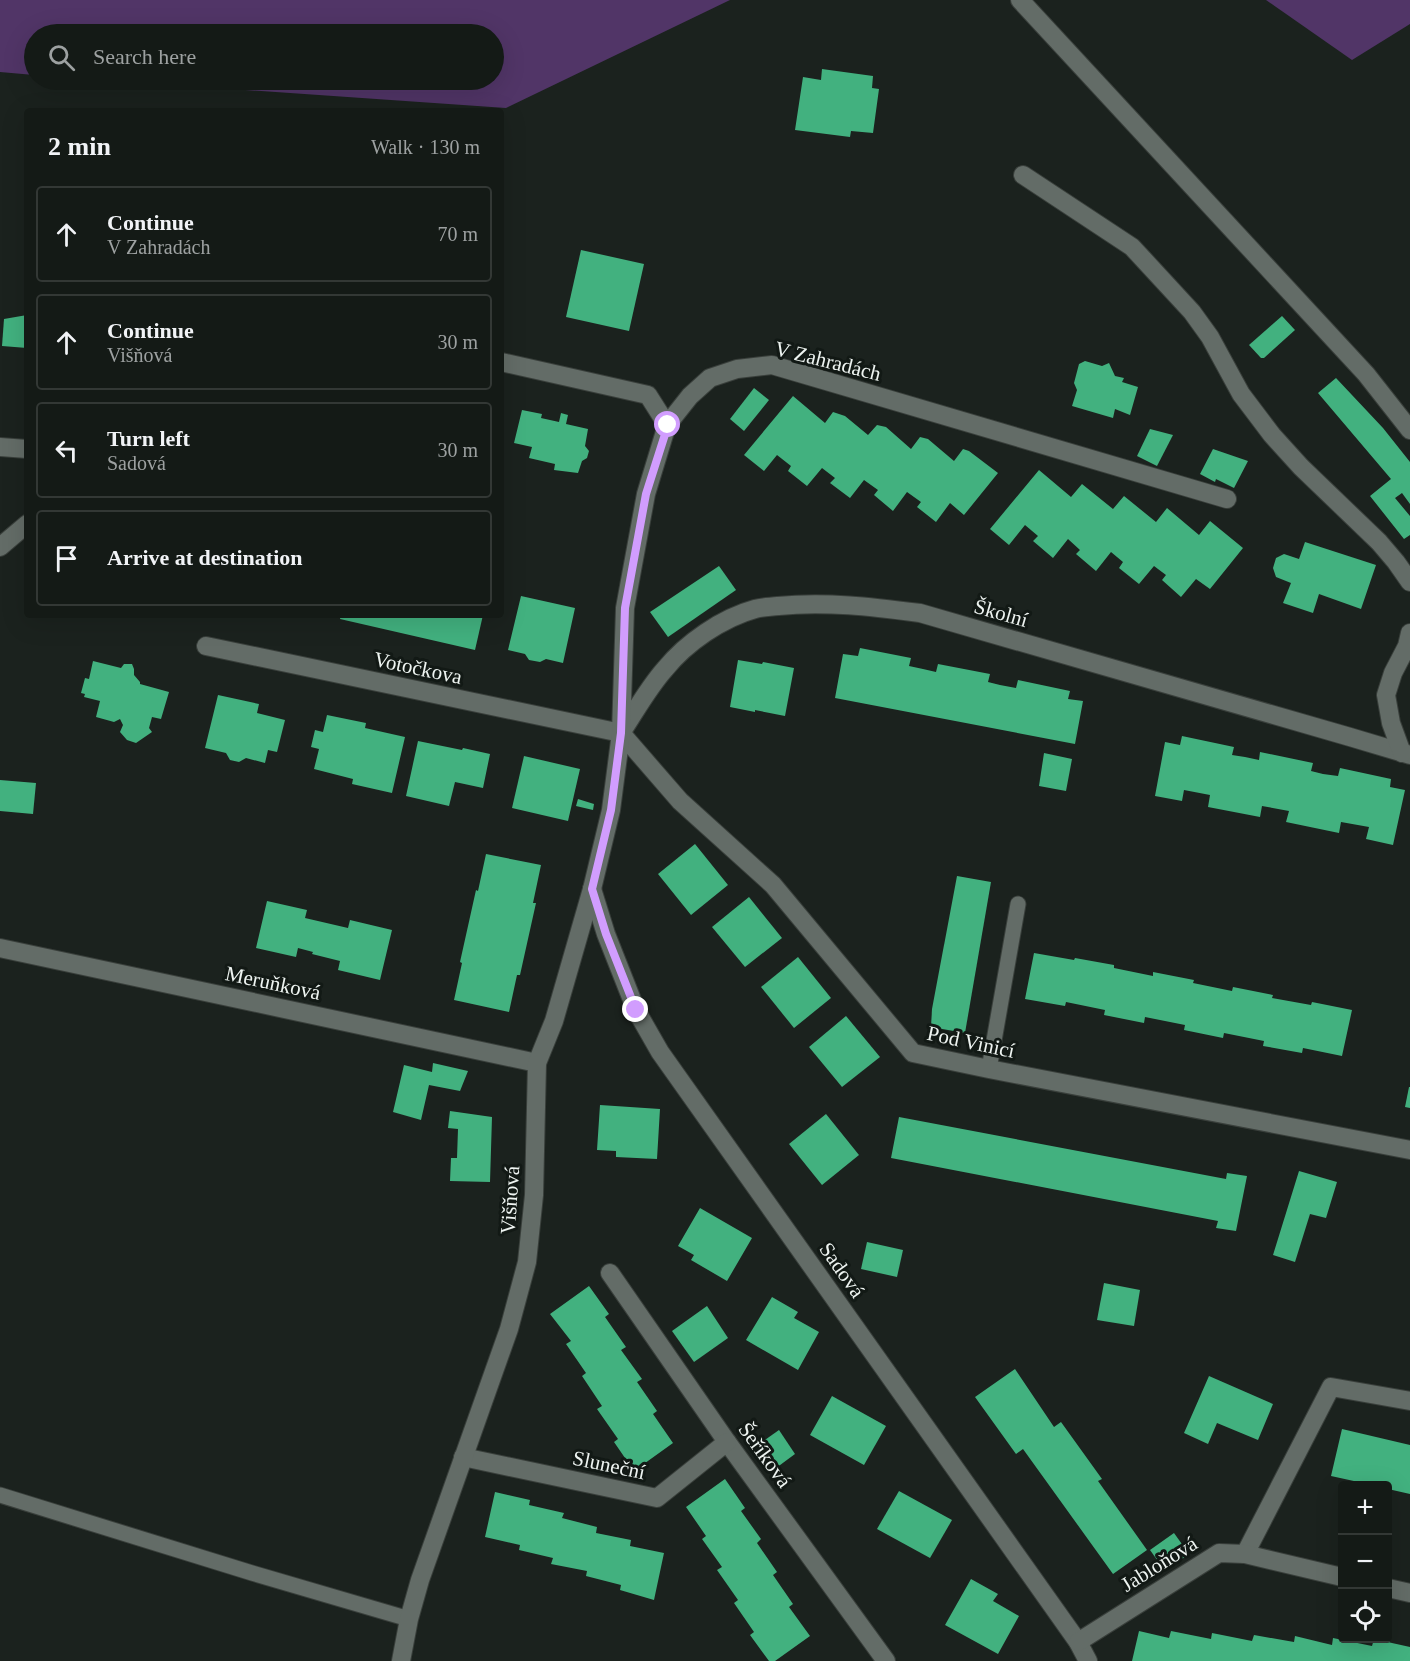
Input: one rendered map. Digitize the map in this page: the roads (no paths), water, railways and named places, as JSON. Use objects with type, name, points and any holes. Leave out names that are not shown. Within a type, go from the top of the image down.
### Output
[{"type":"street","points":[[1020,0],[1366,374],[1410,430]]},
{"type":"street","points":[[1023,175],[1132,247],[1192,312],[1210,337],[1241,394],[1272,435],[1301,467],[1379,542],[1410,582]]},
{"type":"street","points":[[504,363],[648,395],[668,425]]},
{"type":"street","name":"V Zahradách","points":[[621,733],[625,608],[646,494],[668,425],[690,396],[710,378],[737,369],[772,365],[1227,499]]},
{"type":"street","points":[[0,447],[24,449]]},
{"type":"street","points":[[0,547],[24,527]]},
{"type":"street","name":"Školní","points":[[621,733],[665,668],[697,639],[726,620],[756,608],[805,604],[882,608],[920,613],[1406,754]]},
{"type":"street","points":[[1406,754],[1391,723],[1386,695],[1393,673],[1407,646],[1410,633]]},
{"type":"street","name":"Votočkova","points":[[206,646],[621,733]]},
{"type":"street","name":"Višňová","points":[[401,1661],[409,1619],[420,1580],[509,1329],[527,1262],[534,1195],[537,1063],[554,1021],[592,889],[611,810],[621,733]]},
{"type":"street","name":"Pod Vinicí","points":[[621,733],[680,801],[773,885],[913,1053],[1410,1150]]},
{"type":"street","name":"Sadová","points":[[592,889],[606,934],[636,1010],[660,1052],[1078,1642],[1088,1661]]},
{"type":"street","name":"Meruňková","points":[[0,948],[537,1063]]},
{"type":"street","name":"Šeříková","points":[[610,1274],[727,1442],[886,1661]]},
{"type":"street","points":[[1245,1554],[1330,1387],[1410,1401]]},
{"type":"street","name":"Sluneční","points":[[463,1457],[657,1498],[727,1442]]},
{"type":"street","name":"Jabloňová","points":[[1078,1642],[1219,1553],[1245,1554],[1338,1576]]},
{"type":"street","points":[[1392,1589],[1410,1593]]},
{"type":"lane","points":[[989,1069],[1018,904]]},
{"type":"lane","points":[[0,1495],[240,1570],[409,1619]]}]
